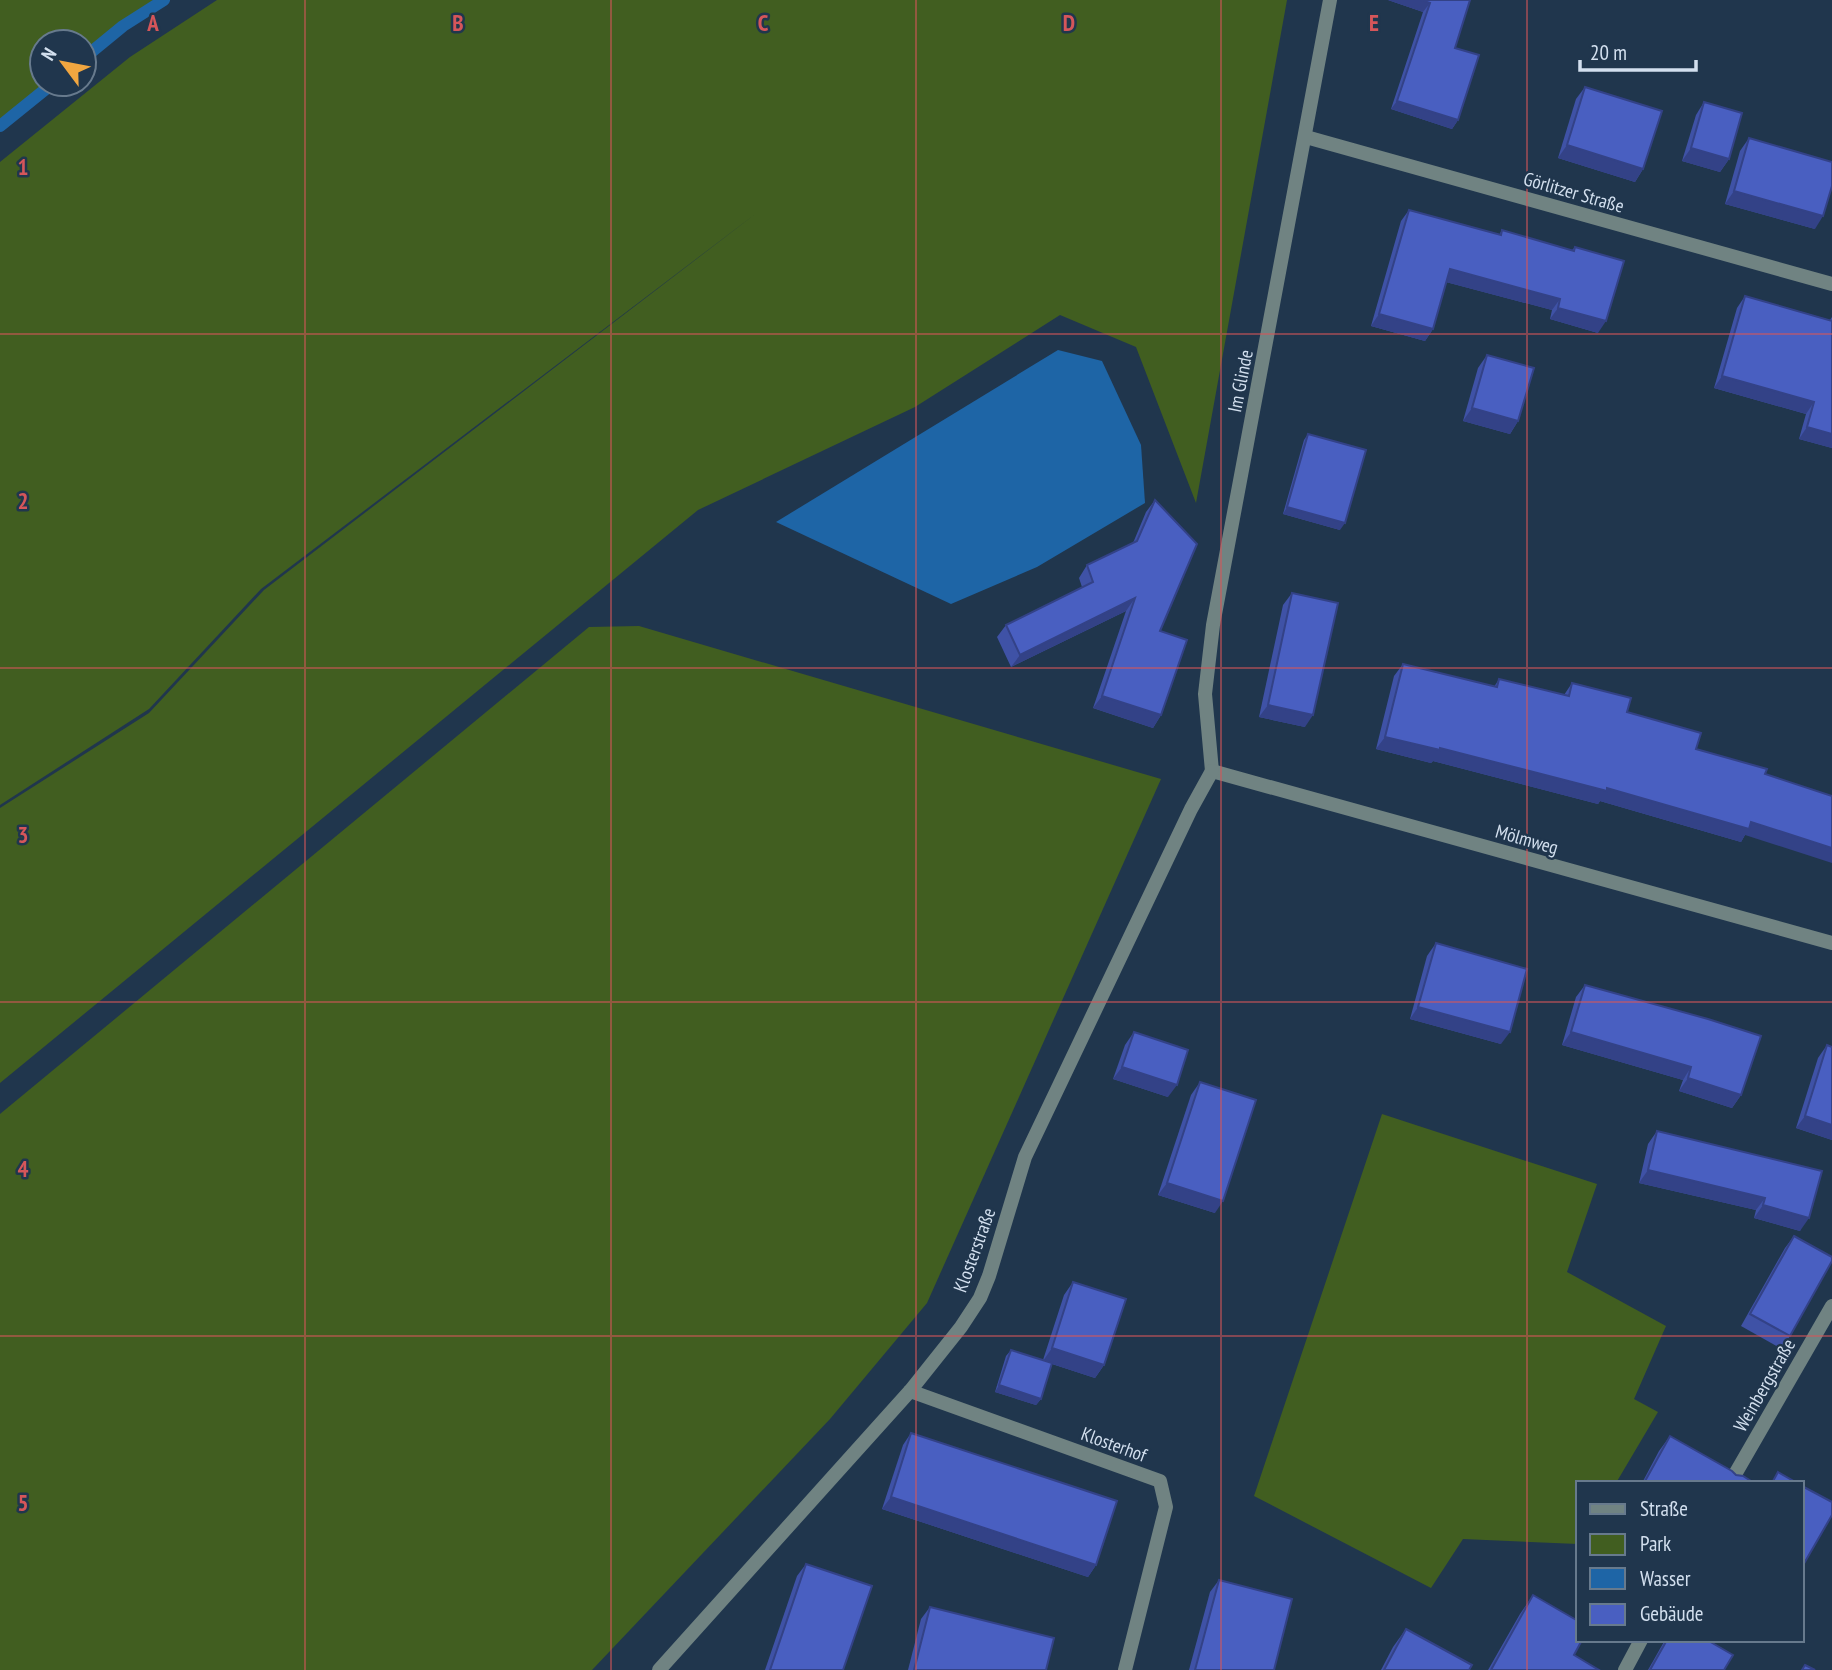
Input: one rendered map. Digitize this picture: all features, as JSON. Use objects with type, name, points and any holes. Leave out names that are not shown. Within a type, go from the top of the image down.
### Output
[{"type":"street","name":"Im Glinde","points":[[1212,771],[1205,694],[1213,625],[1331,0]]},
{"type":"street","name":"Görlitzer Straße","points":[[1306,137],[1832,284]]},
{"type":"street","name":"Mölmweg","points":[[1212,771],[1832,943]]},
{"type":"street","name":"Klosterstraße","points":[[659,1670],[910,1391],[981,1298],[1025,1157],[1191,809],[1212,771]]},
{"type":"street","name":"Weinbergstraße","points":[[1731,1481],[1832,1306]]},
{"type":"street","name":"Klosterhof","points":[[910,1391],[1160,1481],[1166,1507],[1125,1670]]},
{"type":"street","points":[[1625,1670],[1640,1642]]},
{"type":"green space","points":[[0,0],[153,0],[98,45],[98,28],[28,28],[28,98],[33,98],[0,125]]},
{"type":"green space","points":[[217,0],[1287,0],[1196,503],[1136,347],[1060,315],[915,407],[698,510],[0,1083],[0,808],[149,713],[264,590],[758,212],[261,589],[149,709],[0,805],[0,162],[79,98],[98,98],[98,83],[130,57]]},
{"type":"green space","points":[[639,626],[1161,779],[927,1303],[830,1419],[592,1670],[0,1670],[0,1114],[589,627]]},
{"type":"green space","points":[[1382,1114],[1597,1184],[1567,1272],[1666,1326],[1634,1399],[1658,1412],[1617,1481],[1576,1481],[1576,1544],[1463,1539],[1431,1588],[1254,1496]]},
{"type":"water","points":[[1058,350],[1102,361],[1141,445],[1145,503],[1037,567],[951,604],[776,522]]},
{"type":"building","points":[[1421,0],[1470,0],[1455,48],[1479,55],[1458,120],[1397,101],[1430,3]]},
{"type":"building","points":[[1585,87],[1662,111],[1643,169],[1567,145]]},
{"type":"building","points":[[1704,102],[1742,113],[1729,159],[1691,148]]},
{"type":"building","points":[[1749,138],[1832,162],[1832,186],[1823,216],[1734,191]]},
{"type":"building","points":[[1409,210],[1501,235],[1502,230],[1574,251],[1575,247],[1624,261],[1606,321],[1558,308],[1560,299],[1450,269],[1433,329],[1379,314]]},
{"type":"building","points":[[1745,296],[1832,321],[1832,434],[1807,427],[1814,402],[1722,376]]},
{"type":"building","points":[[1487,355],[1534,368],[1518,421],[1472,408]]},
{"type":"building","points":[[1308,434],[1366,450],[1345,523],[1287,507]]},
{"type":"building","points":[[1155,500],[1197,544],[1160,631],[1187,640],[1161,715],[1102,696],[1135,598],[1020,655],[1006,625],[1093,582],[1087,565],[1137,541]]},
{"type":"building","points":[[1292,593],[1338,603],[1313,715],[1268,705]]},
{"type":"building","points":[[1403,664],[1497,687],[1499,679],[1569,696],[1572,683],[1631,698],[1627,712],[1701,733],[1696,749],[1767,769],[1765,774],[1832,796],[1832,848],[1751,822],[1749,829],[1607,788],[1607,791],[1440,748],[1385,737]]},
{"type":"building","points":[[1436,943],[1527,969],[1510,1032],[1418,1007]]},
{"type":"building","points":[[1585,985],[1761,1036],[1741,1095],[1688,1078],[1691,1067],[1571,1032]]},
{"type":"building","points":[[1134,1032],[1188,1050],[1177,1085],[1122,1067]]},
{"type":"building","points":[[1827,1045],[1832,1047],[1832,1125],[1805,1116]]},
{"type":"building","points":[[1200,1082],[1256,1100],[1223,1201],[1167,1183]]},
{"type":"building","points":[[1657,1131],[1822,1171],[1809,1218],[1763,1205],[1765,1198],[1648,1170]]},
{"type":"building","points":[[1794,1236],[1832,1257],[1832,1261],[1790,1336],[1750,1314]]},
{"type":"building","points":[[1073,1282],[1126,1299],[1104,1365],[1052,1348]]},
{"type":"building","points":[[1011,1350],[1052,1363],[1041,1399],[999,1385]]},
{"type":"building","points":[[911,1433],[1117,1501],[1096,1565],[891,1497]]},
{"type":"building","points":[[1670,1436],[1751,1481],[1645,1481]]},
{"type":"building","points":[[1778,1472],[1794,1481],[1773,1481]]},
{"type":"building","points":[[1804,1487],[1832,1502],[1832,1515],[1804,1564]]},
{"type":"building","points":[[806,1564],[872,1586],[843,1670],[770,1670]]},
{"type":"building","points":[[1219,1580],[1292,1599],[1274,1670],[1195,1670]]},
{"type":"building","points":[[1533,1595],[1576,1620],[1576,1642],[1581,1642],[1574,1655],[1599,1670],[1491,1670]]},
{"type":"building","points":[[930,1607],[1054,1638],[1046,1670],[914,1670]]},
{"type":"building","points":[[1406,1629],[1472,1665],[1469,1670],[1384,1670]]},
{"type":"building","points":[[1666,1642],[1710,1642],[1733,1655],[1724,1670],[1650,1670]]},
{"type":"building","points":[[1805,1665],[1815,1670],[1802,1670]]},
{"type":"waterway","points":[[98,47],[123,26],[164,0]]},
{"type":"waterway","points":[[0,126],[35,98]]}]
